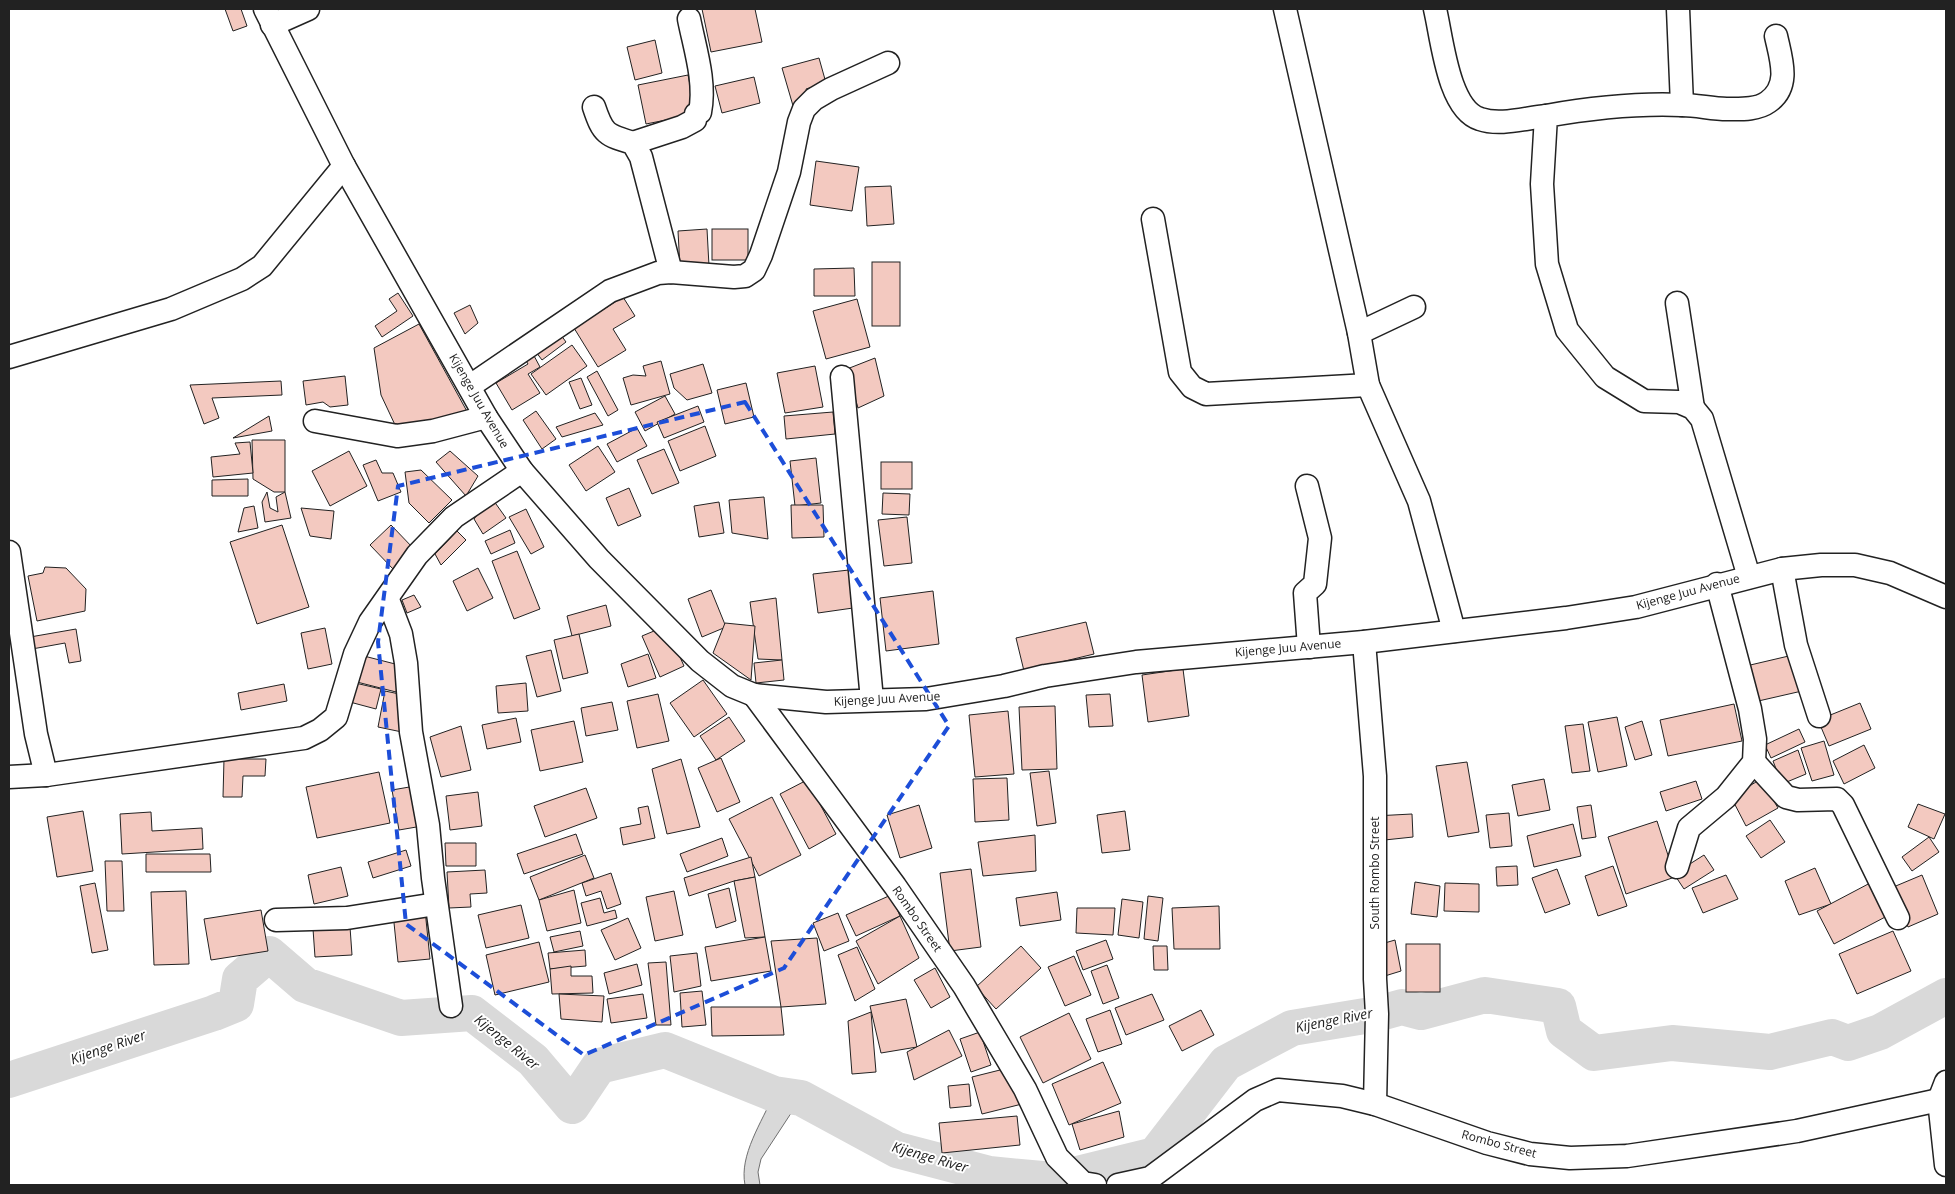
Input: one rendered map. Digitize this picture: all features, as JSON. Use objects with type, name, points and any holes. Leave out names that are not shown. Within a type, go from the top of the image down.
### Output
[{"type":"street","points":[[269,17],[308,9]]},
{"type":"street","points":[[1285,9],[1359,333],[1368,385],[1419,501],[1454,631]]},
{"type":"street","points":[[1435,9],[1453,89],[1464,110],[1480,119],[1498,122],[1596,107],[1682,105],[1739,109],[1756,108],[1767,103],[1778,91],[1783,80],[1776,36]]},
{"type":"street","points":[[1678,9],[1682,105]]},
{"type":"street","name":"Kijenge Juu Avenue","points":[[269,17],[344,166],[486,417],[522,471],[598,559],[700,660],[732,686],[754,695],[826,702],[926,699],[1004,686],[1046,676],[1128,664],[1364,642],[1523,624],[1636,607],[1749,576],[1782,569],[1821,565],[1855,565],[1890,573],[1946,597]]},
{"type":"street","points":[[594,106],[600,127],[613,137],[633,143],[682,127],[695,120],[696,114],[700,112],[702,101],[699,66],[689,19]]},
{"type":"street","points":[[470,386],[610,291],[658,273],[671,272],[734,277],[745,276],[754,270],[761,255],[789,172],[799,122],[804,109],[814,99],[831,89],[888,64]]},
{"type":"street","points":[[1546,116],[1542,184],[1547,264],[1567,330],[1605,377],[1644,401],[1679,402],[1693,408],[1702,419],[1749,576]]},
{"type":"street","points":[[633,143],[641,157],[671,272]]},
{"type":"street","points":[[9,357],[171,309],[242,279],[262,266],[344,166]]},
{"type":"street","points":[[1153,219],[1180,372],[1192,387],[1206,394],[1368,385]]},
{"type":"street","points":[[1677,303],[1693,408]]},
{"type":"street","points":[[1359,333],[1414,308]]},
{"type":"street","points":[[842,377],[872,700]]},
{"type":"street","points":[[315,421],[397,436],[433,430],[486,417]]},
{"type":"street","points":[[9,777],[46,775],[304,738],[320,730],[336,717],[355,654],[370,622],[388,600],[416,555],[454,517],[522,471]]},
{"type":"street","points":[[1307,486],[1320,538],[1314,584],[1305,593],[1309,647]]},
{"type":"street","points":[[9,552],[36,734],[46,775]]},
{"type":"street","points":[[1782,569],[1796,645],[1819,716]]},
{"type":"street","points":[[1676,867],[1688,828],[1726,797],[1754,762],[1755,739],[1750,709],[1717,584]]},
{"type":"street","points":[[388,600],[401,634],[406,663],[411,732],[423,792],[436,904],[451,1006]]},
{"type":"street","name":"South Rombo Street","points":[[1364,642],[1375,776],[1375,969],[1377,1014],[1375,1104]]},
{"type":"street","name":"Rombo Street","points":[[754,695],[895,886],[964,986],[1025,1089],[1058,1157],[1089,1184]]},
{"type":"street","points":[[1754,762],[1786,797],[1798,800],[1837,799],[1843,805],[1898,918]]},
{"type":"street","points":[[276,920],[347,918],[436,904]]},
{"type":"street","name":"Rombo Street","points":[[1118,1185],[1150,1178],[1255,1100],[1278,1090],[1342,1096],[1375,1104],[1487,1143],[1530,1154],[1570,1158],[1627,1156],[1797,1131],[1943,1091]]},
{"type":"street","points":[[1943,1091],[1946,1165]]},
{"type":"highlighted area","points":[[745,402],[847,561],[949,726],[784,968],[584,1055],[406,924],[378,642],[398,486]]},
{"type":"shaded area","points":[[774,1094],[801,1098],[761,1159],[758,1172],[760,1185],[745,1185],[745,1162],[748,1150]]},
{"type":"building","points":[[225,9],[241,9],[247,26],[233,31]]},
{"type":"building","points":[[702,9],[755,9],[762,42],[711,52]]},
{"type":"building","points":[[655,40],[662,73],[635,80],[627,47]]},
{"type":"building","points":[[819,58],[826,83],[806,89],[813,111],[796,116],[782,68]]},
{"type":"building","points":[[688,75],[696,114],[646,124],[638,85]]},
{"type":"building","points":[[754,77],[760,103],[722,113],[715,86]]},
{"type":"building","points":[[816,161],[859,167],[852,211],[810,205]]},
{"type":"building","points":[[891,186],[894,224],[867,226],[865,187]]},
{"type":"building","points":[[707,229],[709,266],[680,268],[678,231]]},
{"type":"building","points":[[712,229],[748,229],[748,260],[712,260]]},
{"type":"building","points":[[872,262],[900,262],[900,326],[872,326]]},
{"type":"building","points":[[854,268],[855,296],[814,296],[814,269]]},
{"type":"building","points":[[398,293],[413,316],[382,337],[375,326],[397,311],[389,299]]},
{"type":"building","points":[[623,297],[635,316],[613,329],[626,350],[598,367],[574,328]]},
{"type":"building","points":[[857,299],[870,347],[826,359],[813,311]]},
{"type":"building","points":[[470,305],[478,323],[465,334],[454,313]]},
{"type":"building","points":[[419,324],[469,415],[396,427],[381,395],[374,348]]},
{"type":"building","points":[[558,331],[566,342],[542,360],[533,348]]},
{"type":"building","points":[[572,345],[587,366],[546,395],[531,374]]},
{"type":"building","points":[[532,352],[540,367],[528,374],[540,393],[512,410],[496,383],[528,364],[524,357]]},
{"type":"building","points":[[875,358],[884,396],[858,408],[847,369]]},
{"type":"building","points":[[661,361],[670,394],[631,405],[623,378],[633,375],[646,376],[643,366]]},
{"type":"building","points":[[703,364],[712,393],[687,400],[674,388],[670,374]]},
{"type":"building","points":[[815,366],[823,407],[785,413],[777,373]]},
{"type":"building","points":[[597,371],[618,410],[608,416],[587,377]]},
{"type":"building","points":[[345,376],[348,405],[330,407],[323,402],[306,405],[303,381]]},
{"type":"building","points":[[581,378],[592,405],[580,409],[569,382]]},
{"type":"building","points":[[281,381],[282,395],[212,398],[219,418],[204,424],[190,385]]},
{"type":"building","points":[[746,383],[754,417],[725,424],[717,390]]},
{"type":"building","points":[[665,396],[675,414],[645,431],[635,412]]},
{"type":"building","points":[[698,406],[704,422],[664,438],[657,422]]},
{"type":"building","points":[[536,411],[556,439],[542,449],[523,420]]},
{"type":"building","points":[[833,412],[835,434],[786,439],[784,416]]},
{"type":"building","points":[[595,413],[603,425],[562,437],[556,427]]},
{"type":"building","points":[[269,416],[272,431],[233,438]]},
{"type":"building","points":[[705,426],[716,456],[680,471],[668,441]]},
{"type":"building","points":[[637,428],[647,446],[617,462],[607,444]]},
{"type":"building","points":[[252,440],[285,440],[285,492],[274,492],[253,479]]},
{"type":"building","points":[[250,442],[253,473],[213,477],[211,457],[240,454],[235,443]]},
{"type":"building","points":[[598,446],[615,472],[586,491],[569,465]]},
{"type":"building","points":[[664,449],[679,483],[652,494],[637,460]]},
{"type":"building","points":[[349,451],[367,486],[330,506],[312,471]]},
{"type":"building","points":[[450,451],[478,476],[466,496],[436,462]]},
{"type":"building","points":[[816,458],[821,503],[795,506],[790,461]]},
{"type":"building","points":[[376,460],[382,473],[393,473],[401,492],[378,501],[363,465]]},
{"type":"building","points":[[881,462],[912,462],[912,489],[881,489]]},
{"type":"building","points":[[421,470],[452,500],[429,523],[409,503],[405,472]]},
{"type":"building","points":[[248,479],[248,496],[212,496],[212,480]]},
{"type":"building","points":[[629,488],[641,516],[618,526],[606,498]]},
{"type":"building","points":[[267,492],[270,508],[278,512],[276,497],[285,492],[291,518],[265,522],[262,502]]},
{"type":"building","points":[[883,493],[910,494],[909,515],[882,514]]},
{"type":"building","points":[[491,497],[506,518],[483,534],[474,519]]},
{"type":"building","points":[[764,497],[768,539],[732,533],[729,500]]},
{"type":"building","points":[[719,502],[724,533],[699,537],[694,506]]},
{"type":"building","points":[[791,505],[823,505],[824,537],[792,538]]},
{"type":"building","points":[[254,506],[258,528],[238,532],[244,508]]},
{"type":"building","points":[[301,508],[334,511],[331,539],[310,536]]},
{"type":"building","points":[[526,509],[544,547],[531,554],[509,517]]},
{"type":"building","points":[[907,517],[912,563],[884,566],[878,520]]},
{"type":"building","points":[[282,525],[309,607],[257,624],[230,542]]},
{"type":"building","points":[[391,525],[414,549],[393,569],[370,545]]},
{"type":"building","points":[[510,530],[515,543],[491,554],[485,541]]},
{"type":"building","points":[[457,531],[466,540],[441,565],[435,554]]},
{"type":"building","points":[[517,551],[540,609],[514,619],[492,561]]},
{"type":"building","points":[[45,567],[66,568],[86,589],[85,611],[37,621],[28,576],[43,573]]},
{"type":"building","points":[[478,568],[493,598],[467,611],[453,581]]},
{"type":"building","points":[[849,570],[853,608],[818,613],[813,574]]},
{"type":"building","points":[[711,590],[726,627],[702,637],[688,599]]},
{"type":"building","points":[[933,591],[939,644],[886,651],[880,598]]},
{"type":"building","points":[[414,595],[421,607],[407,613],[402,600]]},
{"type":"building","points":[[776,598],[782,660],[758,659],[750,602]]},
{"type":"building","points":[[606,605],[611,626],[572,636],[567,616]]},
{"type":"building","points":[[1086,622],[1094,654],[1024,671],[1016,638]]},
{"type":"building","points":[[725,623],[755,626],[751,680],[713,653]]},
{"type":"building","points":[[666,626],[684,666],[660,677],[642,636]]},
{"type":"building","points":[[325,628],[332,664],[308,669],[301,633]]},
{"type":"building","points":[[76,629],[81,661],[69,663],[65,643],[32,649],[30,637]]},
{"type":"building","points":[[579,634],[588,673],[563,679],[554,640]]},
{"type":"building","points":[[551,650],[561,691],[537,697],[526,656]]},
{"type":"building","points":[[648,654],[656,678],[628,687],[621,664]]},
{"type":"building","points":[[360,655],[403,666],[396,692],[353,681]]},
{"type":"building","points":[[1793,655],[1802,691],[1754,702],[1746,666]]},
{"type":"building","points":[[782,660],[784,680],[756,683],[754,663]]},
{"type":"building","points":[[1183,669],[1189,716],[1148,722],[1142,675]]},
{"type":"building","points":[[703,680],[727,714],[694,737],[670,703]]},
{"type":"building","points":[[351,682],[381,689],[376,709],[346,701]]},
{"type":"building","points":[[526,683],[528,711],[498,713],[496,686]]},
{"type":"building","points":[[284,684],[287,701],[241,710],[238,693]]},
{"type":"building","points":[[385,691],[409,696],[402,732],[378,727]]},
{"type":"building","points":[[658,694],[669,741],[637,748],[627,701]]},
{"type":"building","points":[[1110,694],[1113,726],[1089,727],[1086,695]]},
{"type":"building","points":[[612,702],[618,730],[586,736],[581,708]]},
{"type":"building","points":[[1860,703],[1871,729],[1829,746],[1818,720]]},
{"type":"building","points":[[1734,704],[1742,741],[1668,756],[1660,720]]},
{"type":"building","points":[[1055,706],[1057,769],[1022,770],[1019,707]]},
{"type":"building","points":[[1008,711],[1014,774],[975,777],[969,715]]},
{"type":"building","points":[[729,717],[745,741],[716,760],[700,736]]},
{"type":"building","points":[[1617,717],[1627,766],[1598,772],[1588,722]]},
{"type":"building","points":[[516,718],[521,742],[487,749],[482,725]]},
{"type":"building","points":[[574,721],[583,762],[540,771],[531,730]]},
{"type":"building","points":[[1642,721],[1652,755],[1635,760],[1625,727]]},
{"type":"building","points":[[1583,724],[1590,771],[1572,773],[1565,726]]},
{"type":"building","points":[[461,726],[471,770],[441,777],[430,737]]},
{"type":"building","points":[[1799,729],[1805,742],[1771,758],[1765,745]]},
{"type":"building","points":[[1824,741],[1834,775],[1812,781],[1801,748]]},
{"type":"building","points":[[1864,745],[1875,768],[1844,784],[1833,761]]},
{"type":"building","points":[[1798,750],[1806,774],[1782,784],[1773,761]]},
{"type":"building","points":[[721,758],[740,802],[717,812],[698,768]]},
{"type":"building","points":[[224,759],[266,759],[265,776],[243,776],[242,797],[223,797]]},
{"type":"building","points":[[681,759],[700,827],[667,834],[652,769]]},
{"type":"building","points":[[1467,762],[1479,832],[1448,837],[1436,766]]},
{"type":"building","points":[[1049,771],[1056,823],[1037,826],[1030,773]]},
{"type":"building","points":[[379,772],[390,823],[317,838],[306,787]]},
{"type":"building","points":[[1007,778],[1009,820],[975,822],[973,779]]},
{"type":"building","points":[[1544,779],[1550,810],[1518,816],[1512,785]]},
{"type":"building","points":[[1761,779],[1778,808],[1746,826],[1731,797]]},
{"type":"building","points":[[807,780],[836,834],[809,849],[780,794]]},
{"type":"building","points":[[1696,781],[1702,799],[1666,811],[1660,792]]},
{"type":"building","points":[[421,785],[428,825],[399,830],[392,790]]},
{"type":"building","points":[[586,788],[597,818],[545,837],[534,806]]},
{"type":"building","points":[[478,792],[482,826],[450,830],[446,796]]},
{"type":"building","points":[[772,797],[801,855],[759,876],[729,819]]},
{"type":"building","points":[[1918,804],[1945,814],[1934,839],[1908,827]]},
{"type":"building","points":[[919,805],[932,848],[900,858],[887,815]]},
{"type":"building","points":[[1591,805],[1596,837],[1582,839],[1577,807]]},
{"type":"building","points":[[648,806],[655,838],[623,845],[620,828],[641,824],[638,808]]},
{"type":"building","points":[[83,811],[93,871],[57,877],[47,817]]},
{"type":"building","points":[[1125,811],[1130,850],[1102,853],[1097,815]]},
{"type":"building","points":[[151,812],[152,831],[202,828],[203,849],[122,854],[120,814]]},
{"type":"building","points":[[1509,813],[1512,846],[1490,848],[1486,815]]},
{"type":"building","points":[[1412,814],[1413,837],[1375,841],[1374,816]]},
{"type":"building","points":[[1770,820],[1785,842],[1761,858],[1746,836]]},
{"type":"building","points":[[1657,821],[1675,877],[1626,894],[1608,837]]},
{"type":"building","points":[[1573,824],[1581,856],[1534,867],[1527,836]]},
{"type":"building","points":[[576,834],[583,854],[524,874],[517,854]]},
{"type":"building","points":[[1035,835],[1036,871],[983,876],[978,842]]},
{"type":"building","points":[[1929,837],[1939,852],[1912,871],[1902,857]]},
{"type":"building","points":[[722,838],[728,856],[687,872],[680,854]]},
{"type":"building","points":[[445,843],[476,843],[476,866],[446,866]]},
{"type":"building","points":[[406,850],[411,866],[373,878],[368,862]]},
{"type":"building","points":[[146,854],[210,854],[211,872],[146,872]]},
{"type":"building","points":[[585,855],[594,878],[539,900],[530,877]]},
{"type":"building","points":[[1704,855],[1714,870],[1684,889],[1674,874]]},
{"type":"building","points":[[751,857],[755,877],[734,881],[689,896],[684,878]]},
{"type":"building","points":[[105,861],[122,861],[124,911],[107,911]]},
{"type":"building","points":[[1517,866],[1518,885],[1497,886],[1496,867]]},
{"type":"building","points":[[1613,866],[1627,906],[1598,916],[1585,876]]},
{"type":"building","points":[[341,867],[348,896],[314,904],[308,875]]},
{"type":"building","points":[[1815,868],[1831,904],[1799,915],[1785,881]]},
{"type":"building","points":[[971,869],[981,947],[950,951],[940,873]]},
{"type":"building","points":[[1557,869],[1570,904],[1545,913],[1532,878]]},
{"type":"building","points":[[485,870],[487,893],[470,894],[471,907],[449,908],[447,872]]},
{"type":"building","points":[[611,873],[621,904],[607,909],[601,891],[586,896],[582,883]]},
{"type":"building","points":[[1726,875],[1738,899],[1703,913],[1692,888]]},
{"type":"building","points":[[1922,875],[1938,914],[1908,927],[1891,888]]},
{"type":"building","points":[[755,877],[765,937],[745,938],[734,881]]},
{"type":"building","points":[[1415,882],[1440,886],[1437,917],[1411,914]]},
{"type":"building","points":[[1872,882],[1889,915],[1834,944],[1817,911]]},
{"type":"building","points":[[95,883],[108,950],[92,953],[80,886]]},
{"type":"building","points":[[1445,883],[1479,884],[1479,912],[1444,911]]},
{"type":"building","points":[[729,888],[736,921],[716,928],[708,894]]},
{"type":"building","points":[[574,890],[581,923],[547,931],[539,900]]},
{"type":"building","points":[[186,891],[189,964],[154,965],[151,892]]},
{"type":"building","points":[[674,891],[683,935],[655,941],[646,897]]},
{"type":"building","points":[[1057,892],[1061,920],[1020,926],[1016,898]]},
{"type":"building","points":[[891,895],[900,916],[856,936],[846,915]]},
{"type":"building","points":[[1148,896],[1163,898],[1158,941],[1144,939]]},
{"type":"building","points":[[600,898],[604,913],[615,910],[617,918],[587,926],[581,903]]},
{"type":"building","points":[[1122,899],[1143,902],[1139,938],[1118,935]]},
{"type":"building","points":[[521,905],[529,938],[486,948],[478,915]]},
{"type":"building","points":[[1219,906],[1220,949],[1174,949],[1172,908]]},
{"type":"building","points":[[1077,908],[1115,908],[1113,935],[1076,933]]},
{"type":"building","points":[[261,910],[268,951],[211,960],[204,919]]},
{"type":"building","points":[[425,910],[430,959],[398,962],[393,913]]},
{"type":"building","points":[[838,913],[849,941],[824,951],[813,923]]},
{"type":"building","points":[[900,916],[919,958],[878,984],[856,941]]},
{"type":"building","points":[[628,918],[641,948],[615,960],[601,930]]},
{"type":"building","points":[[350,927],[352,955],[315,957],[313,929]]},
{"type":"building","points":[[580,931],[583,946],[554,952],[550,937]]},
{"type":"building","points":[[1893,931],[1911,971],[1857,994],[1839,954]]},
{"type":"building","points":[[765,937],[771,971],[711,981],[705,947]]},
{"type":"building","points":[[817,938],[826,1004],[781,1007],[771,941]]},
{"type":"building","points":[[1106,940],[1113,959],[1083,970],[1076,951]]},
{"type":"building","points":[[1395,940],[1401,971],[1375,979],[1371,947]]},
{"type":"building","points":[[539,942],[549,982],[495,995],[486,955]]},
{"type":"building","points":[[1406,944],[1440,944],[1440,992],[1406,992]]},
{"type":"building","points":[[1021,946],[1041,968],[996,1009],[976,987]]},
{"type":"building","points":[[1153,946],[1167,946],[1168,970],[1154,970]]},
{"type":"building","points":[[857,947],[875,989],[855,1001],[838,955]]},
{"type":"building","points":[[585,950],[586,966],[550,969],[548,953]]},
{"type":"building","points":[[697,953],[701,986],[674,992],[670,956]]},
{"type":"building","points":[[1074,956],[1091,995],[1065,1006],[1048,967]]},
{"type":"building","points":[[666,962],[671,1025],[656,1025],[648,963]]},
{"type":"building","points":[[637,964],[642,985],[609,994],[604,973]]},
{"type":"building","points":[[1107,965],[1119,998],[1103,1004],[1091,971]]},
{"type":"building","points":[[571,966],[571,976],[592,976],[593,993],[552,994],[550,969]]},
{"type":"building","points":[[935,968],[950,997],[931,1008],[914,980]]},
{"type":"building","points":[[702,991],[706,1025],[682,1027],[680,993]]},
{"type":"building","points":[[559,994],[604,996],[602,1022],[561,1019]]},
{"type":"building","points":[[643,994],[647,1018],[611,1023],[607,999]]},
{"type":"building","points":[[1152,994],[1164,1020],[1126,1035],[1115,1008]]},
{"type":"building","points":[[906,999],[917,1047],[881,1053],[870,1006]]},
{"type":"building","points":[[711,1007],[781,1007],[784,1035],[712,1036]]},
{"type":"building","points":[[1110,1010],[1122,1044],[1098,1052],[1086,1019]]},
{"type":"building","points":[[1201,1010],[1214,1035],[1182,1051],[1169,1026]]},
{"type":"building","points":[[871,1012],[876,1072],[852,1074],[848,1021]]},
{"type":"building","points":[[1069,1013],[1091,1059],[1043,1083],[1020,1037]]},
{"type":"building","points":[[949,1030],[962,1056],[914,1080],[907,1052]]},
{"type":"building","points":[[980,1032],[991,1065],[971,1072],[960,1039]]},
{"type":"building","points":[[1103,1062],[1121,1103],[1069,1125],[1052,1084]]},
{"type":"building","points":[[1016,1066],[1026,1103],[982,1114],[972,1077]]},
{"type":"building","points":[[969,1084],[971,1106],[950,1108],[948,1086]]},
{"type":"building","points":[[1119,1111],[1124,1137],[1080,1150],[1072,1124]]},
{"type":"building","points":[[1017,1116],[1020,1145],[942,1153],[939,1123]]},
{"type":"waterway","name":"Kijenge River","points":[[9,1080],[214,1013],[236,1004],[240,979],[269,954],[305,985],[401,1018],[472,1013],[533,1060],[572,1106],[599,1066],[665,1050],[774,1094],[801,1098],[897,1150],[989,1174],[1053,1180],[1155,1155],[1226,1063],[1292,1028],[1377,1014],[1402,1007],[1421,1012],[1485,995],[1558,1006],[1564,1031],[1594,1053],[1672,1043],[1770,1052],[1832,1037],[1848,1043],[1880,1032],[1946,996]]}]
